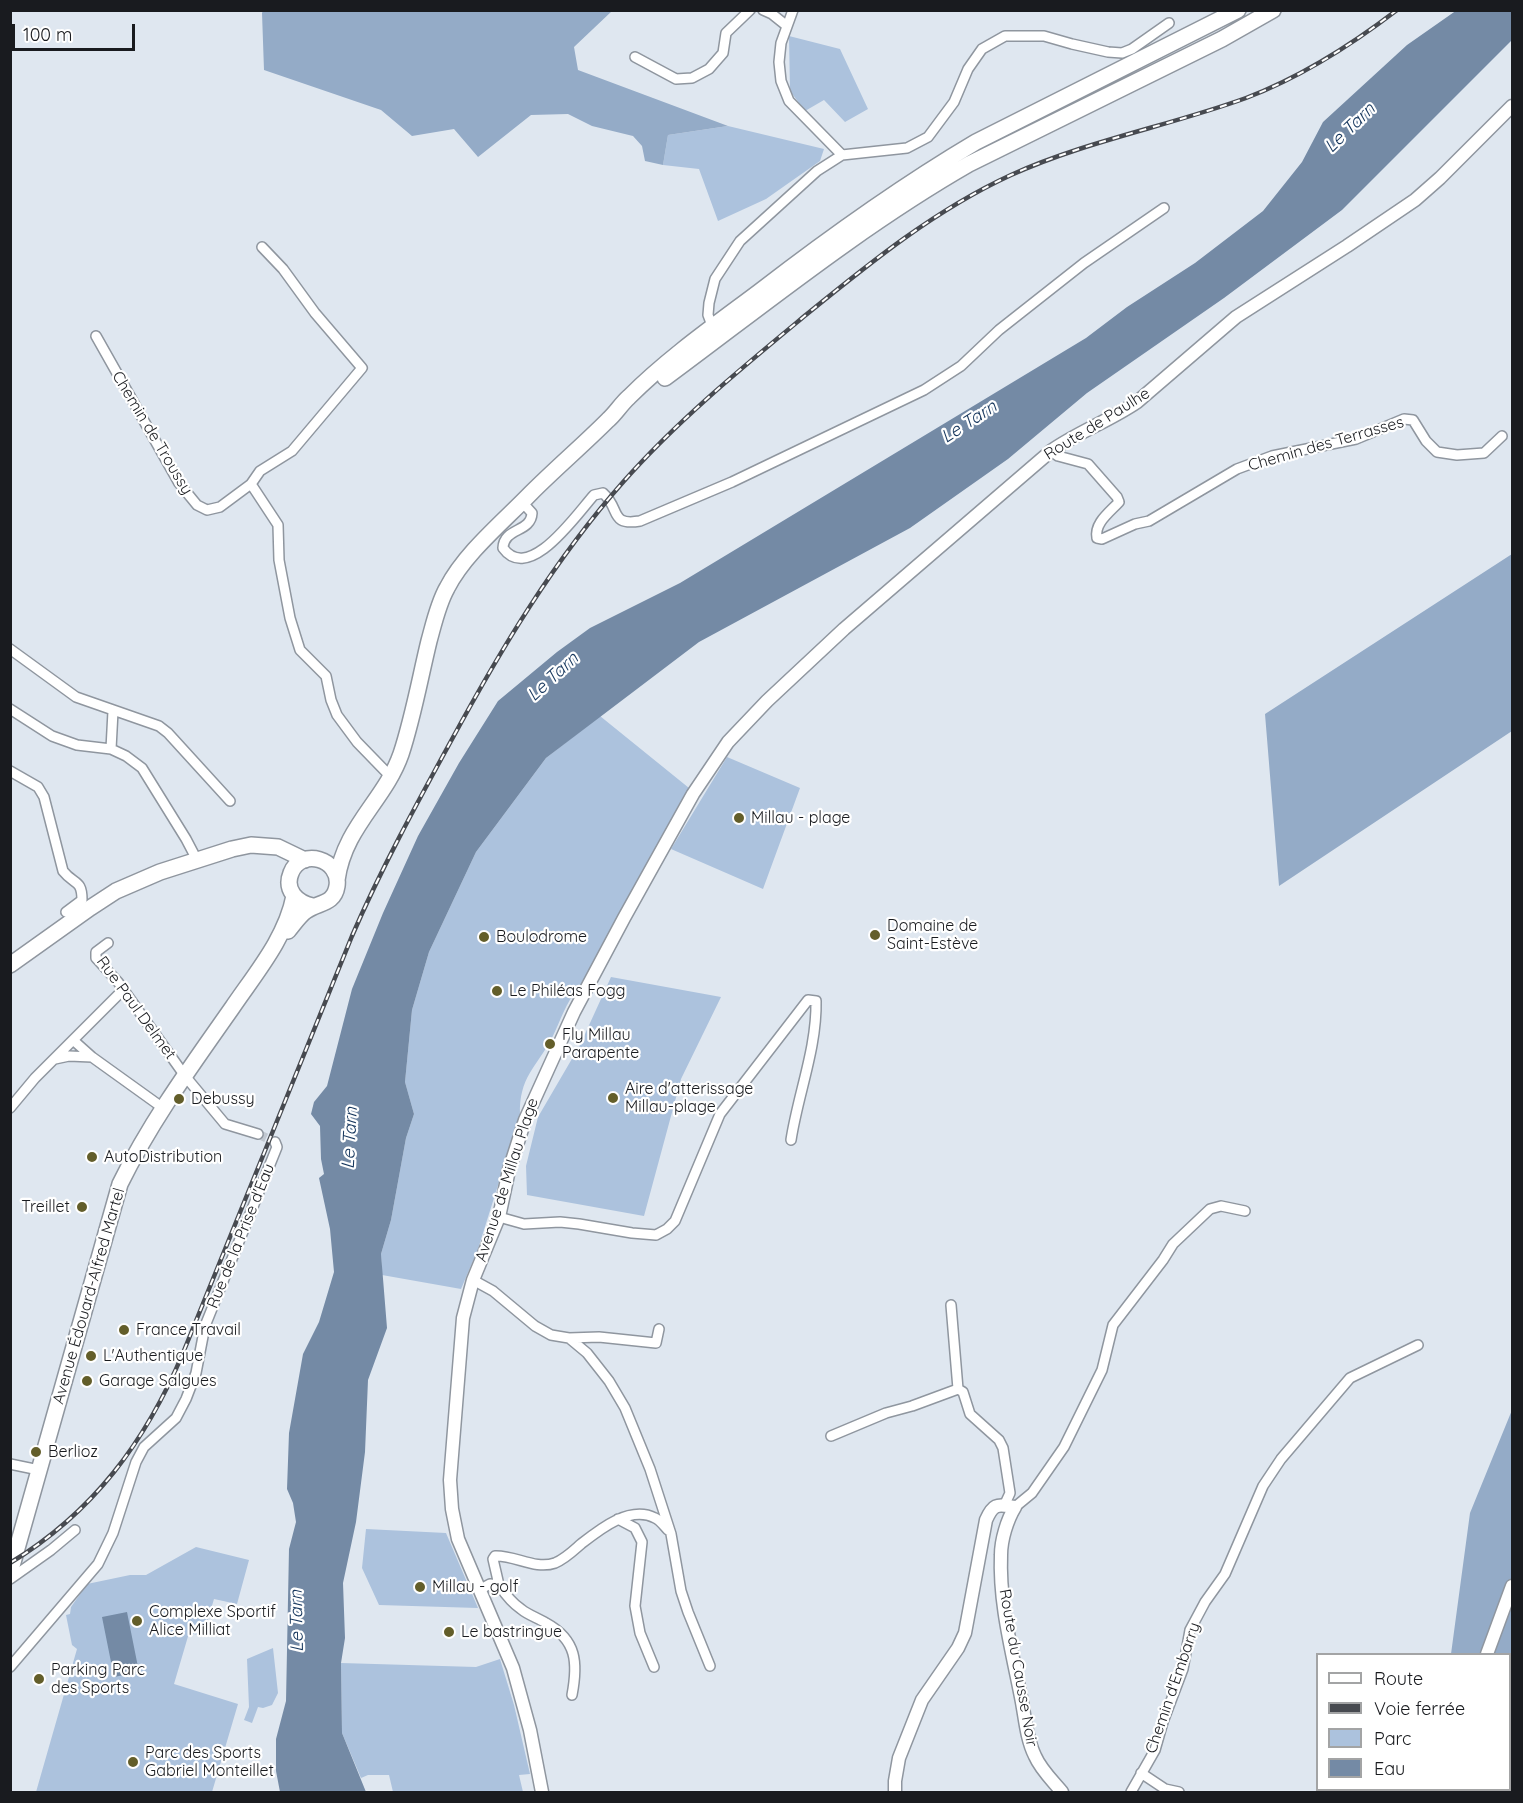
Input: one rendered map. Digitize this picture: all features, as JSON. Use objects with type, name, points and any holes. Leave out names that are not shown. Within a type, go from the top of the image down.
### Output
[{"type":"main road","points":[[352,833],[335,850],[296,865],[291,873],[289,885],[300,902],[313,906],[322,905],[331,899],[336,890],[341,859],[352,833],[390,776],[401,753],[432,630],[447,587],[465,561],[553,471],[610,418],[731,312],[873,206],[976,142],[1238,10]]},
{"type":"main road","points":[[713,327],[932,185],[969,164],[1222,39],[1273,10]]},
{"type":"main road","points":[[261,846],[281,857],[291,873]]},
{"type":"main road","points":[[10,965],[116,891],[149,876],[232,849],[278,847],[331,866],[337,880]]},
{"type":"main road","name":"Avenue Édouard-Alfred Martel","points":[[10,1573],[15,1545],[39,1470],[120,1184],[150,1129],[272,949],[290,915],[294,896]]},
{"type":"main road","name":"Avenue Édouard-Alfred Martel","points":[[272,949],[300,917],[313,906]]},
{"type":"street","points":[[635,57],[676,79],[692,78],[709,69],[723,53],[726,33],[750,10]]},
{"type":"street","points":[[763,10],[787,26]]},
{"type":"street","points":[[793,10],[781,43],[779,62],[781,81],[789,101],[842,155]]},
{"type":"street","points":[[713,327],[709,303],[715,279],[740,241],[817,171],[842,155],[907,148],[928,137],[954,102],[968,69],[981,49],[1005,36],[1044,36],[1090,48],[1122,53],[1132,49],[1169,23]]},
{"type":"street","name":"Route de Paulhe","points":[[728,742],[844,628],[1051,451],[1064,441],[1123,412],[1236,317],[1415,200],[1512,106]]},
{"type":"street","points":[[522,502],[532,513],[531,520],[528,525],[510,533],[505,538],[503,548],[508,556],[522,560],[534,556],[550,544],[594,495],[603,493],[609,498],[619,519],[626,523],[640,521],[732,482],[924,390],[961,366],[999,330],[1084,263],[1164,208]]},
{"type":"street","points":[[262,246],[362,368],[292,451],[260,471],[251,484],[278,525],[279,560],[290,618],[300,650],[326,676],[337,716],[357,742],[390,776]]},
{"type":"street","name":"Chemin de Troussy","points":[[96,336],[157,447],[179,483],[197,505],[207,510],[220,507],[251,484]]},
{"type":"street","name":"Chemin des Terrasses","points":[[1051,451],[1058,456],[1088,464],[1117,497],[1119,502],[1099,524],[1096,533],[1097,538],[1102,539],[1135,524],[1149,521],[1238,469],[1272,456],[1356,439],[1404,419],[1413,420],[1426,441],[1437,452],[1457,455],[1484,453],[1502,436]]},
{"type":"street","points":[[10,649],[76,697],[159,726],[230,801]]},
{"type":"street","points":[[10,709],[52,736],[77,745],[111,749],[126,756],[142,768],[197,860]]},
{"type":"street","points":[[111,749],[112,711]]},
{"type":"street","name":"Avenue de Millau Plage","points":[[542,1792],[530,1730],[513,1668],[458,1539],[452,1509],[450,1480],[460,1331],[473,1280],[499,1217],[518,1137],[545,1073],[574,1012],[668,837],[693,794],[728,742]]},
{"type":"street","points":[[10,771],[38,787],[44,797],[63,871],[68,878],[78,882],[82,888],[82,900],[66,912]]},
{"type":"street","name":"Rue Paul Delmet","points":[[108,943],[96,952],[96,958],[124,989],[185,1076],[225,1124],[258,1134]]},
{"type":"street","points":[[10,1108],[54,1059],[124,989]]},
{"type":"street","points":[[499,1217],[524,1224],[560,1222],[656,1235],[667,1229],[675,1221],[720,1114],[808,1000],[816,1000],[816,1026],[791,1140]]},
{"type":"street","points":[[73,1040],[92,1057],[164,1108]]},
{"type":"street","points":[[54,1059],[69,1056],[92,1057]]},
{"type":"street","name":"Rue de la Prise d'Eau","points":[[10,1667],[98,1564],[113,1533],[136,1462],[144,1447],[176,1418],[186,1399],[196,1373],[205,1326],[277,1147],[275,1142]]},
{"type":"street","points":[[1010,1506],[1032,1493],[1064,1448],[1102,1371],[1113,1325],[1173,1244],[1210,1209],[1221,1206],[1245,1211]]},
{"type":"street","points":[[473,1280],[493,1291],[535,1326],[551,1335],[656,1343],[658,1329]]},
{"type":"street","points":[[951,1305],[958,1389]]},
{"type":"street","points":[[569,1338],[587,1353],[602,1371],[625,1408],[650,1468],[672,1534],[681,1591],[710,1666]]},
{"type":"street","name":"Chemin d'Embarry","points":[[1131,1792],[1155,1750],[1183,1669],[1190,1630],[1205,1602],[1226,1574],[1263,1486],[1281,1460],[1350,1378],[1418,1345]]},
{"type":"street","points":[[958,1389],[963,1392],[970,1414],[999,1440],[1003,1448],[1010,1506]]},
{"type":"street","points":[[831,1436],[886,1413],[958,1389]]},
{"type":"street","points":[[10,1464],[39,1470]]},
{"type":"street","name":"Route du Causse Noir","points":[[895,1792],[899,1758],[922,1700],[958,1648],[964,1633],[986,1520],[993,1507],[998,1504],[1010,1506],[1001,1553],[1007,1626],[1034,1755],[1062,1792]]},
{"type":"street","points":[[572,1695],[575,1678],[574,1653],[565,1637],[549,1624],[521,1610],[508,1599],[499,1585],[493,1559],[495,1556],[538,1565],[554,1563],[593,1534],[618,1519],[639,1513],[657,1518],[672,1534]]},
{"type":"street","points":[[618,1519],[635,1528],[642,1542],[635,1606],[640,1633],[654,1667]]},
{"type":"street","points":[[10,1578],[51,1550],[75,1530]]},
{"type":"street","points":[[479,1590],[490,1584],[499,1585]]},
{"type":"street","points":[[1487,1653],[1512,1586]]},
{"type":"street","points":[[1141,1773],[1165,1789],[1179,1792]]},
{"type":"green space","points":[[789,36],[840,49],[868,109],[845,122],[824,100],[805,111],[790,91]]},
{"type":"green space","points":[[728,126],[824,149],[820,161],[766,199],[718,221],[699,169],[663,165],[668,135]]},
{"type":"green space","points":[[600,716],[689,788],[567,1006],[552,1038],[525,1082],[520,1102],[520,1115],[478,1249],[461,1289],[382,1275],[381,1254],[391,1220],[406,1138],[414,1114],[405,1082],[412,1010],[429,952],[476,852],[546,758]]},
{"type":"green space","name":"Millau - plage","points":[[727,757],[800,788],[763,889],[671,849]]},
{"type":"green space","name":"Aire d'atterissage Millau-plage","points":[[611,977],[721,997],[681,1079],[644,1216],[527,1195],[526,1166],[538,1117],[580,1045]]},
{"type":"green space","name":"Millau - golf","points":[[366,1529],[446,1533],[478,1608],[379,1605],[362,1568]]},
{"type":"green space","points":[[196,1547],[249,1560],[237,1604],[214,1599],[203,1636],[189,1633],[174,1684],[238,1704],[212,1792],[36,1792],[77,1649],[72,1645],[66,1615],[70,1614],[71,1607],[87,1584],[130,1575],[146,1575]]},
{"type":"green space","points":[[273,1648],[278,1693],[272,1705],[258,1707],[252,1723],[244,1720],[249,1707],[247,1659]]},
{"type":"green space","points":[[500,1659],[514,1705],[530,1774],[519,1775],[523,1792],[393,1792],[389,1775],[368,1775],[361,1778],[342,1733],[341,1663],[476,1667]]},
{"type":"shaded area","points":[[263,11],[612,11],[574,47],[578,70],[728,126],[668,135],[663,165],[645,161],[642,146],[633,136],[592,126],[568,114],[531,115],[478,157],[454,129],[412,136],[381,110],[264,70]]},
{"type":"shaded area","points":[[1512,554],[1512,731],[1279,886],[1265,714]]},
{"type":"shaded area","points":[[1512,1410],[1512,1792],[1432,1792],[1511,1791],[1511,1653],[1451,1653],[1470,1513]]},
{"type":"water","name":"Le Tarn","points":[[1457,10],[1512,11],[1512,40],[1342,210],[1224,298],[1087,393],[1008,459],[910,528],[699,642],[546,758],[476,852],[429,952],[412,1010],[405,1082],[414,1114],[406,1138],[391,1220],[381,1254],[387,1328],[368,1380],[365,1452],[356,1522],[343,1583],[345,1638],[341,1663],[342,1733],[366,1792],[280,1792],[276,1771],[276,1739],[286,1701],[289,1549],[296,1522],[293,1503],[287,1489],[289,1433],[303,1354],[319,1322],[334,1272],[330,1229],[319,1178],[324,1174],[320,1126],[311,1114],[314,1102],[327,1086],[352,989],[383,913],[418,836],[459,763],[498,701],[590,628],[680,583],[1086,338],[1127,307],[1195,263],[1263,211],[1302,162],[1323,122],[1407,45]]},
{"type":"water","points":[[127,1612],[139,1672],[114,1677],[102,1617]]},
{"type":"tunnel","points":[[258,1134],[275,1142]]},
{"type":"railway","points":[[10,1563],[40,1543],[91,1498],[114,1472],[152,1416],[183,1353],[352,936],[387,862],[451,741],[509,639],[574,542],[624,481],[689,415],[759,354],[880,256],[956,204],[1039,163],[1217,108],[1266,90],[1324,60],[1397,10]]},
{"type":"place","name":"Millau - plage","points":[[739,818]]},
{"type":"place","name":"Domaine de Saint-Estève","points":[[875,935]]},
{"type":"place","name":"Boulodrome","points":[[484,937]]},
{"type":"place","name":"Le Philéas Fogg","points":[[497,991]]},
{"type":"place","name":"Fly Millau Parapente","points":[[550,1044]]},
{"type":"place","name":"Aire d'atterissage Millau-plage","points":[[613,1098]]},
{"type":"place","name":"Debussy","points":[[179,1099]]},
{"type":"place","name":"AutoDistribution","points":[[92,1157]]},
{"type":"place","name":"Treillet","points":[[82,1207]]},
{"type":"place","name":"France Travail","points":[[124,1330]]},
{"type":"place","name":"L'Authentique","points":[[91,1356]]},
{"type":"place","name":"Garage Salgues","points":[[87,1381]]},
{"type":"place","name":"Berlioz","points":[[36,1452]]},
{"type":"place","name":"Millau - golf","points":[[420,1587]]},
{"type":"place","name":"Complexe Sportif Alice Milliat","points":[[137,1621]]},
{"type":"place","name":"Le bastringue","points":[[449,1632]]},
{"type":"place","name":"Parking Parc des Sports","points":[[39,1679]]},
{"type":"place","name":"Parc des Sports Gabriel Monteillet","points":[[133,1762]]}]
